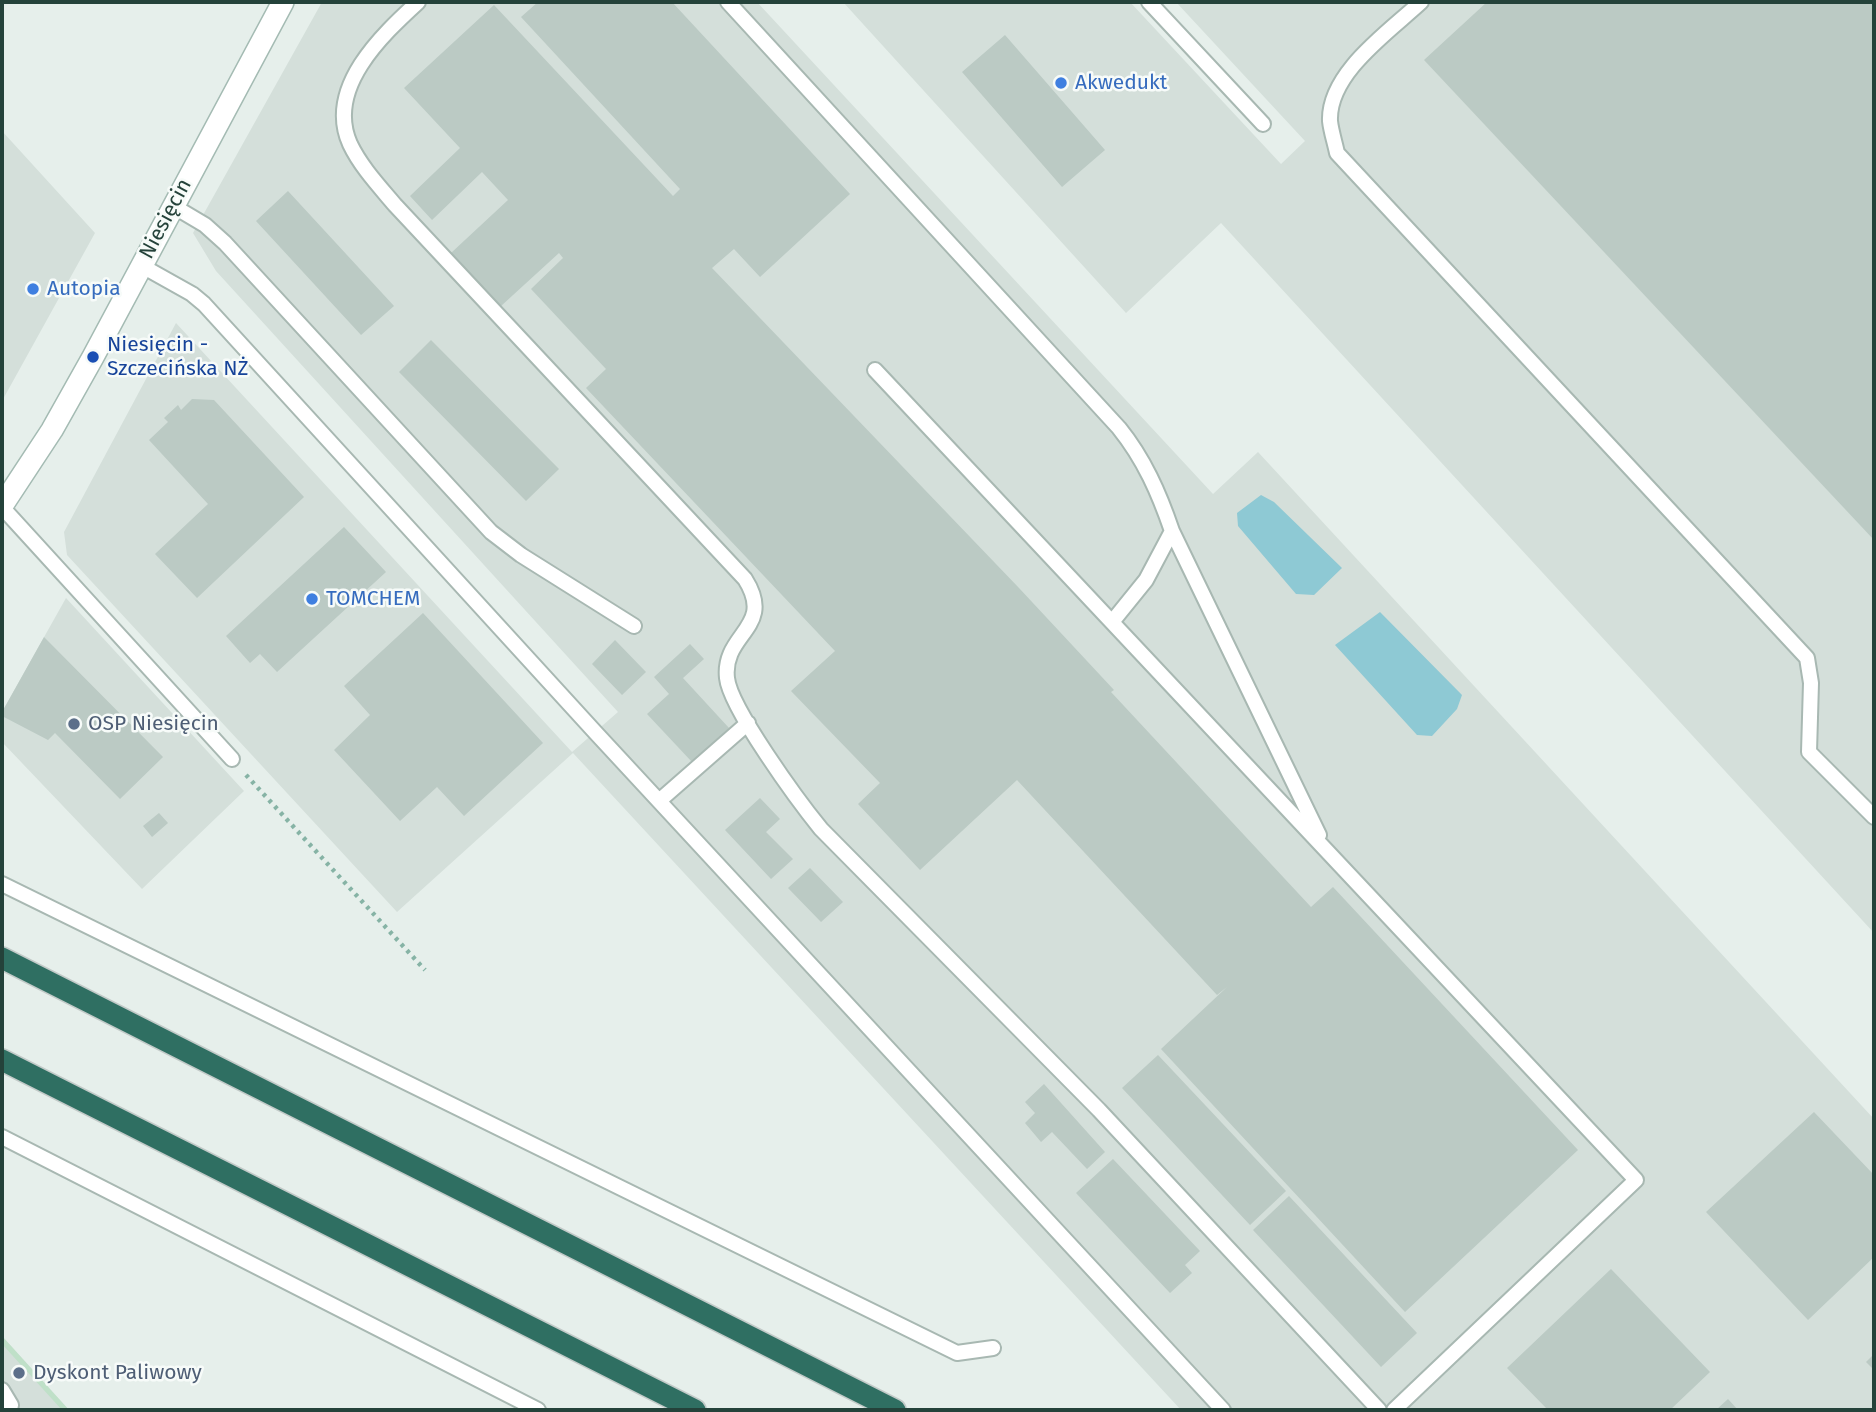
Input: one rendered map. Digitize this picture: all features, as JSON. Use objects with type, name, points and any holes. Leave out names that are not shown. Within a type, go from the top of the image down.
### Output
[{"type":"highway","points":[[2,958],[895,1410]]},
{"type":"highway","points":[[2,1060],[695,1410]]},
{"type":"street","name":"Niesięcin","points":[[2,507],[52,430],[283,2]]},
{"type":"lane","points":[[418,2],[378,40],[359,67],[352,83],[344,114],[349,142],[364,167],[395,205],[745,579],[754,594],[756,608],[751,622],[729,656],[726,672],[731,694],[798,799],[835,845],[1098,1111],[1380,1410]]},
{"type":"lane","points":[[728,2],[1130,442],[1153,481],[1172,531],[1325,849]]},
{"type":"lane","points":[[1149,2],[1263,124]]},
{"type":"lane","points":[[1421,2],[1351,67],[1337,89],[1330,119],[1337,153],[1807,658],[1811,682],[1809,752],[1874,817]]},
{"type":"lane","points":[[173,206],[205,225],[225,243],[491,532],[520,555],[634,626]]},
{"type":"lane","points":[[142,266],[192,294],[204,304],[659,801],[1223,1410]]},
{"type":"lane","points":[[875,370],[1636,1180],[1394,1410]]},
{"type":"lane","points":[[2,507],[232,759]]},
{"type":"lane","points":[[1112,622],[1146,580],[1172,531]]},
{"type":"lane","points":[[659,801],[748,723]]},
{"type":"lane","points":[[2,884],[957,1353],[993,1348]]},
{"type":"lane","points":[[2,1137],[538,1410]]},
{"type":"lane","points":[[2,1390],[10,1408]]},
{"type":"path","points":[[232,759],[425,970]]},
{"type":"shaded area","points":[[322,2],[757,2],[1213,494],[1258,452],[1874,1119],[1874,1410],[1181,1410],[573,753],[397,912],[67,555],[64,532],[176,323],[572,752],[618,712],[216,271],[193,233]]},
{"type":"shaded area","points":[[843,2],[1130,2],[1281,164],[1305,141],[1176,2],[1874,2],[1874,933],[1221,223],[1126,313]]},
{"type":"shaded area","name":"Autopia","points":[[2,131],[95,233],[2,401]]},
{"type":"shaded area","points":[[66,598],[244,791],[142,889],[2,742],[2,712]]},
{"type":"shaded area","name":"Dyskont Paliwowy","points":[[2,1336],[69,1410],[2,1410]]},
{"type":"green space","points":[[2,1336],[69,1410],[62,1410],[2,1344]]},
{"type":"water","points":[[1261,495],[1274,502],[1342,568],[1314,595],[1296,594],[1238,526],[1237,513]]},
{"type":"water","points":[[1380,612],[1462,695],[1457,709],[1432,736],[1417,735],[1335,645]]},
{"type":"building","points":[[538,2],[672,2],[850,194],[760,277],[734,249],[712,268],[1019,588],[1114,690],[1111,692],[1311,907],[1333,887],[1578,1150],[1405,1312],[1161,1049],[1227,987],[1217,995],[1017,780],[920,870],[858,804],[880,783],[791,691],[835,651],[586,388],[606,369],[531,289],[563,258],[559,253],[501,306],[451,253],[508,200],[482,172],[432,220],[410,196],[460,148],[404,88],[494,5],[673,196],[680,189],[521,17]]},
{"type":"building","points":[[1487,2],[1874,2],[1874,540],[1424,60]]},
{"type":"building","points":[[1005,35],[1105,150],[1062,187],[962,72]]},
{"type":"building","points":[[288,191],[394,306],[361,335],[256,221]]},
{"type":"building","points":[[431,340],[559,469],[526,501],[399,372]]},
{"type":"building","points":[[192,399],[214,400],[304,497],[197,598],[155,554],[208,504],[149,440],[168,422],[164,418],[178,405],[181,410]]},
{"type":"building","points":[[344,527],[386,572],[277,672],[260,654],[250,663],[226,636]]},
{"type":"building","points":[[423,613],[543,743],[464,816],[437,787],[400,821],[334,750],[370,715],[344,686]]},
{"type":"building","name":"OSP Niesięcin","points":[[44,637],[163,757],[120,799],[55,733],[48,740],[2,716]]},
{"type":"building","points":[[615,640],[646,672],[622,695],[592,664]]},
{"type":"building","points":[[690,644],[704,659],[683,678],[729,728],[692,762],[647,714],[669,694],[654,677]]},
{"type":"building","points":[[760,798],[780,819],[766,832],[793,859],[771,879],[725,830]]},
{"type":"building","points":[[159,813],[168,823],[152,837],[143,826]]},
{"type":"building","points":[[810,868],[843,902],[821,922],[788,888]]},
{"type":"building","points":[[1158,1055],[1286,1191],[1250,1225],[1122,1088]]},
{"type":"building","points":[[1044,1084],[1105,1152],[1087,1169],[1052,1132],[1041,1142],[1025,1123],[1035,1113],[1025,1102]]},
{"type":"building","points":[[1814,1112],[1874,1175],[1874,1257],[1808,1320],[1706,1212]]},
{"type":"building","points":[[1113,1159],[1200,1251],[1185,1265],[1192,1273],[1170,1293],[1076,1193]]},
{"type":"building","points":[[1289,1196],[1417,1333],[1381,1367],[1253,1230]]},
{"type":"building","points":[[1611,1269],[1710,1372],[1670,1410],[1548,1410],[1507,1368]]},
{"type":"building","points":[[1874,1354],[1874,1370],[1866,1362]]},
{"type":"building","points":[[1728,1399],[1738,1410],[1716,1410]]},
{"type":"place","name":"Akwedukt","points":[[1061,83]]},
{"type":"place","name":"Autopia","points":[[33,289]]},
{"type":"place","name":"Niesięcin - Szczecińska NŻ","points":[[93,357]]},
{"type":"place","name":"TOMCHEM","points":[[312,599]]},
{"type":"place","name":"OSP Niesięcin","points":[[74,724]]},
{"type":"place","name":"Dyskont Paliwowy","points":[[19,1373]]}]
